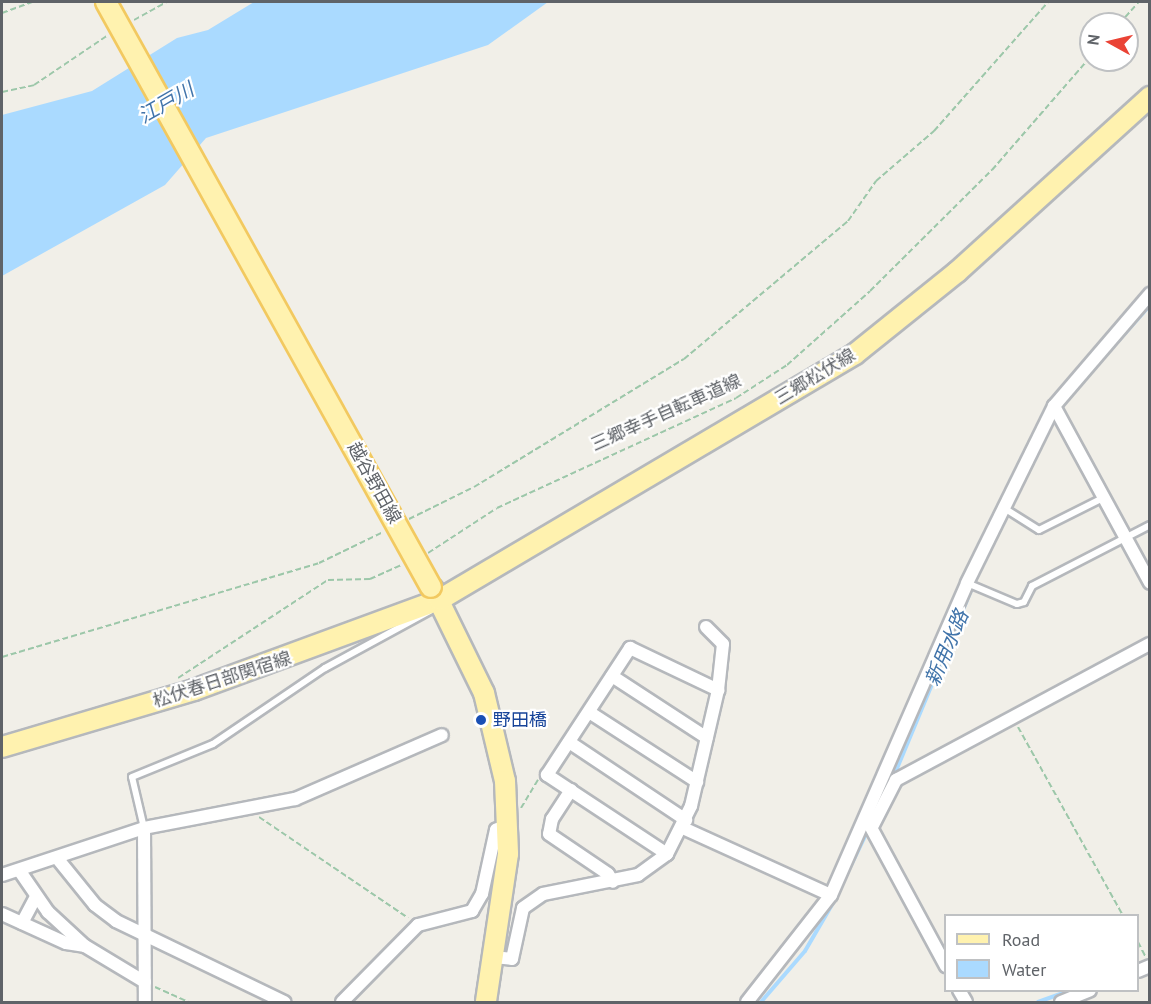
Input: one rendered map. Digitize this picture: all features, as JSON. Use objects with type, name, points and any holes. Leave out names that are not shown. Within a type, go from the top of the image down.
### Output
[{"type":"main road","name":"越谷野田線","points":[[106,2],[435,594],[490,713],[513,820],[486,1002]]},
{"type":"main road","name":"三郷松伏線","points":[[435,594],[855,354],[957,272],[1149,97]]},
{"type":"main road","name":"松伏春日部関宿線","points":[[2,747],[205,687],[435,594]]},
{"type":"street","points":[[754,1000],[831,895],[869,822],[967,583],[1054,406],[1149,294]]},
{"type":"street","points":[[1054,406],[1149,583]]},
{"type":"street","points":[[494,957],[512,959],[523,908],[543,894],[613,882],[639,875],[667,854],[685,824],[698,782],[718,690],[723,644],[706,627]]},
{"type":"street","points":[[869,822],[896,780],[1149,644]]},
{"type":"street","points":[[667,854],[547,775],[630,648],[718,690]]},
{"type":"street","points":[[612,676],[707,738]]},
{"type":"street","points":[[589,712],[698,782]]},
{"type":"street","points":[[2,876],[144,828],[254,810],[295,799],[442,735]]},
{"type":"street","points":[[569,742],[685,824],[831,895]]},
{"type":"street","points":[[571,790],[552,819],[549,834],[608,874],[613,882]]},
{"type":"street","points":[[342,1002],[418,924],[472,911],[482,894],[496,830],[513,820]]},
{"type":"street","points":[[869,822],[944,964]]},
{"type":"street","points":[[144,828],[145,1002]]},
{"type":"street","points":[[57,858],[95,905],[144,936],[284,1002]]},
{"type":"street","points":[[19,870],[36,897],[85,946]]},
{"type":"street","points":[[22,923],[36,897]]},
{"type":"street","points":[[2,914],[85,946],[145,982]]},
{"type":"street","points":[[1061,1002],[1085,992]]},
{"type":"lane","points":[[1003,508],[1039,530],[1104,498]]},
{"type":"lane","points":[[967,583],[1017,604],[1024,602],[1032,586],[1149,525]]},
{"type":"lane","points":[[144,828],[132,777],[213,744],[325,668],[423,619],[435,594]]},
{"type":"path","points":[[2,14],[32,2]]},
{"type":"path","points":[[126,25],[167,2]]},
{"type":"path","points":[[402,523],[474,487],[684,359],[848,221],[876,181],[934,131],[1048,2]]},
{"type":"path","points":[[2,92],[34,85],[115,31]]},
{"type":"path","name":"三郷幸手自転車道線","points":[[425,554],[497,508],[736,398],[787,365],[870,291],[992,170],[1079,70]]},
{"type":"path","points":[[2,657],[319,563],[391,528]]},
{"type":"path","points":[[175,680],[328,580],[370,579],[406,563]]},
{"type":"path","points":[[1013,718],[1122,914]]},
{"type":"path","points":[[513,820],[541,774]]},
{"type":"path","points":[[266,824],[418,924]]},
{"type":"path","points":[[1139,946],[1149,965]]},
{"type":"path","points":[[145,982],[189,1002]]},
{"type":"water","name":"江戸川","points":[[254,2],[548,2],[488,45],[206,138],[165,185],[2,276],[2,115],[92,91],[177,38],[208,30]]},
{"type":"waterway","name":"新用水路","points":[[1104,357],[1150,305]]},
{"type":"waterway","name":"新用水路","points":[[893,778],[980,569]]},
{"type":"waterway","name":"新用水路","points":[[842,884],[869,828]]},
{"type":"waterway","name":"新用水路","points":[[761,1002],[805,951],[837,896]]},
{"type":"waterway","points":[[1038,1002],[1066,992]]},
{"type":"place","name":"野田橋","points":[[481,720]]}]
